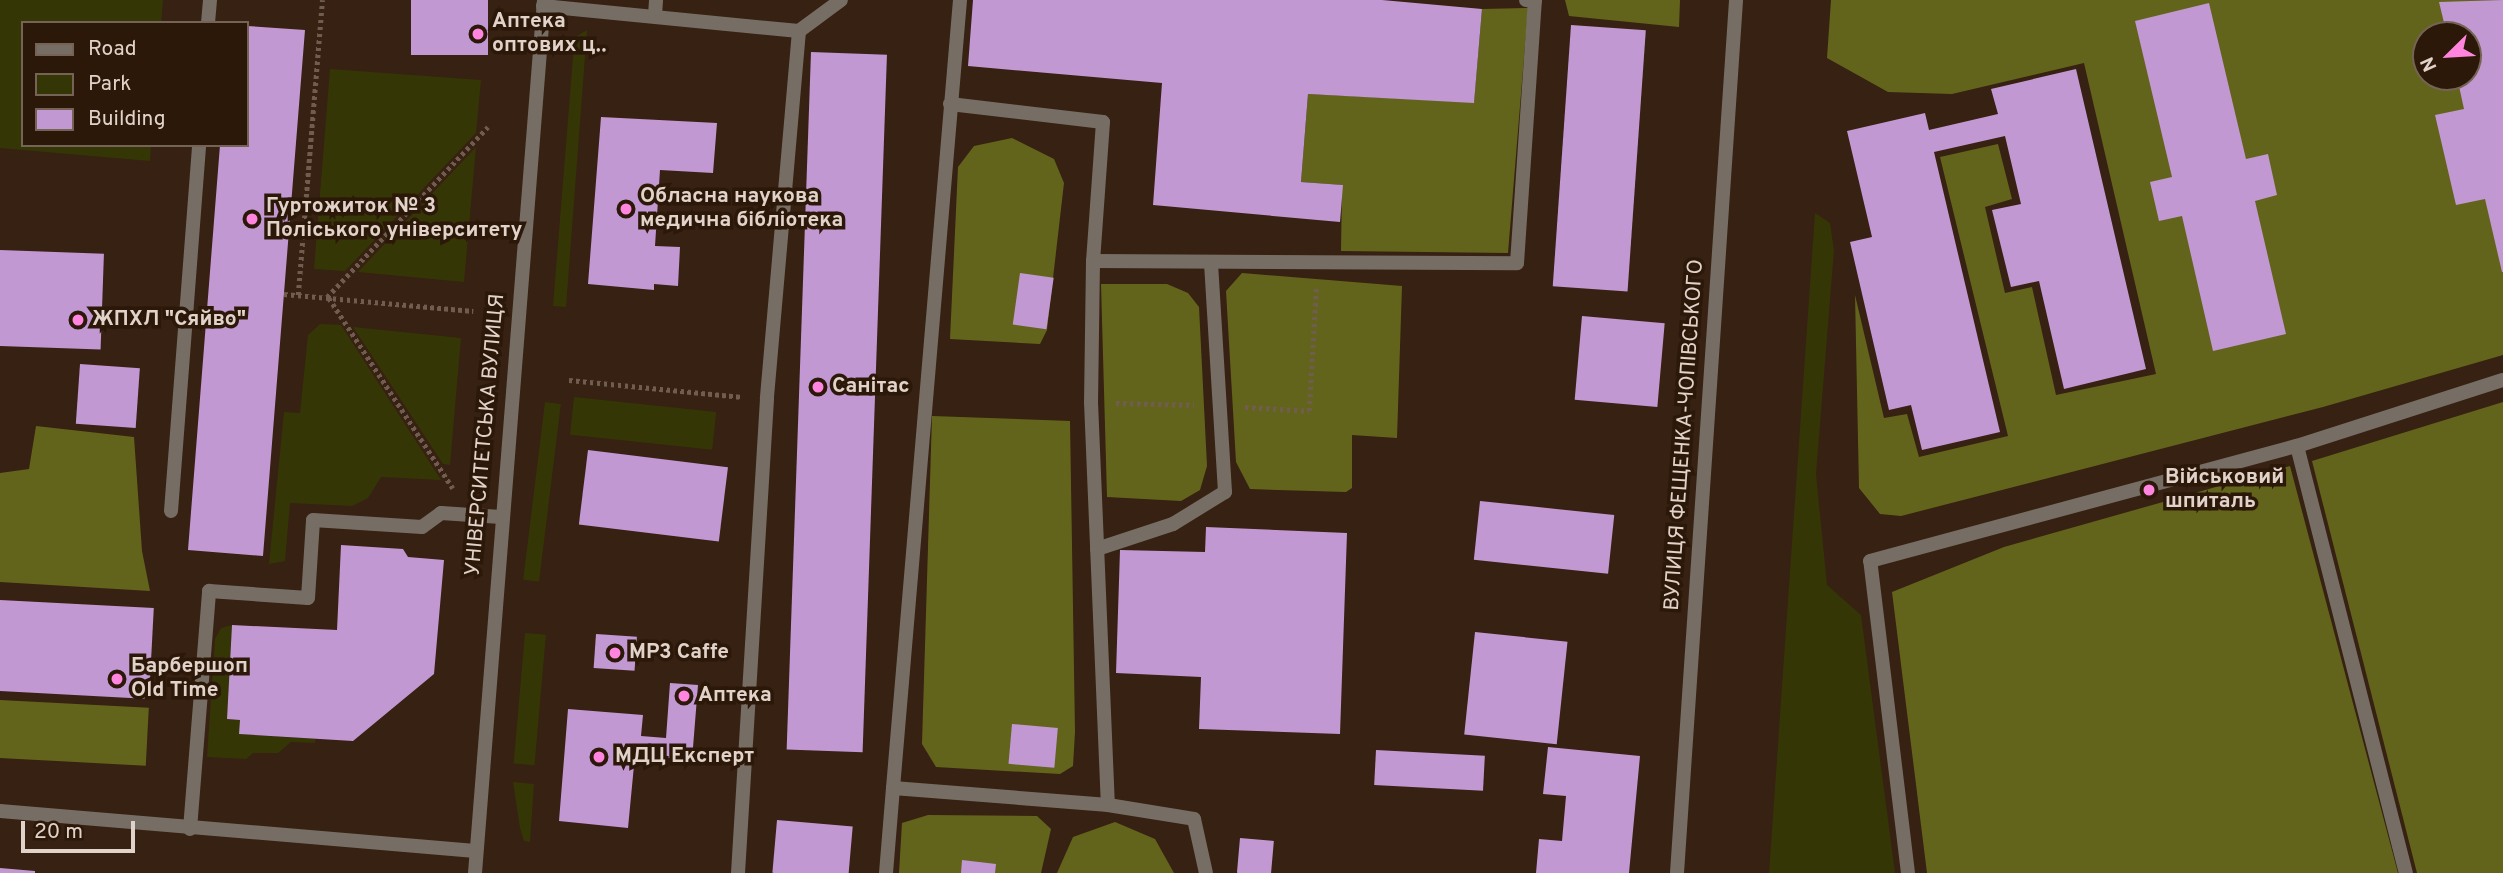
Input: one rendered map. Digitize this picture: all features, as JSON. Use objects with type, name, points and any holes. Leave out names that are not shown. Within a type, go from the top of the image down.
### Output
[{"type":"street","points":[[208,21],[210,0]]},
{"type":"street","points":[[655,15],[656,0]]},
{"type":"street","points":[[543,3],[799,31],[841,0]]},
{"type":"street","points":[[886,873],[960,0]]},
{"type":"street","points":[[1093,261],[1517,264],[1535,1],[1526,0]]},
{"type":"street","name":"ВУЛИЦЯ ФЕЩЕНКА-ЧОПІВСЬКОГО","points":[[1677,873],[1736,0]]},
{"type":"street","name":"УНІВЕРСИТЕТСЬКА ВУЛИЦЯ","points":[[475,873],[543,3]]},
{"type":"street","points":[[738,873],[767,399],[799,31]]},
{"type":"street","points":[[950,104],[1103,122],[1093,261],[1091,402],[1108,805]]},
{"type":"street","points":[[171,510],[199,147]]},
{"type":"street","points":[[1097,549],[1172,524],[1225,492],[1211,262]]},
{"type":"street","points":[[1908,873],[1870,561],[2297,446],[2503,380]]},
{"type":"street","points":[[2297,446],[2406,873]]},
{"type":"street","points":[[190,829],[209,591],[308,598],[313,520],[422,527],[441,513],[501,517]]},
{"type":"street","points":[[893,788],[1108,805],[1194,819],[1206,873]]},
{"type":"street","points":[[0,811],[475,851]]},
{"type":"path","points":[[298,295],[322,0]]},
{"type":"path","points":[[328,298],[488,127]]},
{"type":"path","points":[[284,294],[473,312]]},
{"type":"path","points":[[328,298],[456,495]]},
{"type":"path","points":[[569,380],[767,399]]},
{"type":"green space","points":[[0,0],[163,0],[161,21],[21,21],[21,147],[151,147],[150,161],[0,148]]},
{"type":"green space","points":[[587,30],[566,307],[553,306],[574,45],[577,36]]},
{"type":"green space","points":[[330,69],[481,80],[476,133],[345,271],[314,269]]},
{"type":"green space","points":[[476,147],[464,282],[358,272]]},
{"type":"green space","points":[[1815,213],[1830,223],[1834,250],[1816,474],[1827,585],[1861,615],[1895,873],[1769,873]]},
{"type":"green space","points":[[320,324],[341,325],[441,480],[381,477],[368,498],[352,506],[290,503],[285,561],[269,564],[284,412],[300,413],[308,335]]},
{"type":"green space","points":[[353,327],[461,338],[450,465],[443,464]]},
{"type":"green space","points":[[574,397],[716,412],[712,450],[570,435]]},
{"type":"green space","points":[[545,402],[561,404],[539,582],[523,580]]},
{"type":"green space","points":[[232,625],[227,719],[240,720],[240,734],[315,739],[315,743],[291,742],[278,753],[253,753],[246,759],[207,757],[215,639],[221,628]]},
{"type":"green space","points":[[525,633],[546,635],[535,765],[514,764]]},
{"type":"green space","points":[[513,782],[534,784],[530,842],[524,841],[520,828]]},
{"type":"shaded area","points":[[1565,0],[1680,0],[1679,27],[1569,16]]},
{"type":"shaded area","points":[[1831,0],[2503,0],[2503,355],[2323,407],[1901,516],[1880,514],[1859,488],[1855,295],[1884,418],[1907,414],[1919,457],[2008,436],[1940,157],[1998,144],[2012,199],[1985,207],[2005,293],[2032,287],[2056,395],[2156,374],[2084,63],[1952,94],[1888,92],[1827,58]]},
{"type":"shaded area","points":[[1528,8],[1508,253],[1341,251],[1342,185],[1301,182],[1308,94],[1474,102],[1482,9]]},
{"type":"shaded area","points":[[1012,138],[1054,159],[1064,183],[1047,330],[1040,344],[950,339],[958,167],[974,146]]},
{"type":"shaded area","points":[[1242,273],[1402,286],[1397,438],[1352,435],[1352,488],[1346,492],[1250,489],[1236,462],[1226,291]]},
{"type":"shaded area","points":[[1101,284],[1167,284],[1188,293],[1199,307],[1207,466],[1200,490],[1181,501],[1107,497]]},
{"type":"shaded area","points":[[2503,402],[2503,873],[2417,873],[2312,461]]},
{"type":"shaded area","points":[[932,416],[1070,421],[1075,732],[1073,766],[1060,774],[936,767],[922,744]]},
{"type":"shaded area","points":[[36,426],[134,437],[142,551],[150,591],[0,582],[0,473],[29,469]]},
{"type":"shaded area","points":[[2290,466],[2398,873],[1927,873],[1892,592],[2004,547]]},
{"type":"shaded area","points":[[0,700],[149,708],[146,766],[0,758]]},
{"type":"shaded area","points":[[928,815],[1037,816],[1051,829],[1041,873],[899,873],[902,823]]},
{"type":"shaded area","points":[[1115,822],[1155,839],[1174,873],[1057,873],[1073,837]]},
{"type":"building","points":[[411,0],[488,0],[488,55],[411,55]]},
{"type":"building","points":[[973,0],[1382,0],[1482,9],[1474,103],[1308,94],[1301,182],[1343,185],[1340,222],[1153,205],[1162,83],[968,66]]},
{"type":"building","points":[[2503,0],[2503,272],[2485,199],[2456,205],[2435,115],[2464,109],[2460,91],[2482,91],[2482,21],[2444,21],[2439,2]]},
{"type":"building","points":[[2209,3],[2246,159],[2268,154],[2277,195],[2255,201],[2286,334],[2213,351],[2182,216],[2159,221],[2150,182],[2172,177],[2135,21]]},
{"type":"building","points":[[1571,25],[1646,30],[1628,292],[1553,286]]},
{"type":"building","name":"Гуртожиток № 3 Поліського університету","points":[[248,26],[305,30],[263,556],[188,550],[220,147],[248,147]]},
{"type":"building","points":[[811,52],[887,55],[863,752],[787,750]]},
{"type":"building","points":[[2076,69],[2146,369],[2064,389],[2039,281],[2011,287],[1992,210],[2021,204],[2005,136],[1934,152],[2000,432],[1922,450],[1911,405],[1889,410],[1850,242],[1872,237],[1847,131],[1925,113],[1929,130],[1998,114],[1991,89]]},
{"type":"building","name":"Обласна наукова медична бібліотека","points":[[601,117],[717,123],[713,173],[660,170],[655,246],[680,247],[678,286],[654,284],[654,290],[588,284]]},
{"type":"building","points":[[0,250],[104,254],[101,350],[0,346]]},
{"type":"building","points":[[1020,273],[1054,278],[1046,329],[1013,324]]},
{"type":"building","points":[[1582,316],[1665,323],[1657,407],[1575,400]]},
{"type":"building","points":[[80,364],[140,368],[136,428],[76,424]]},
{"type":"building","points":[[588,450],[728,467],[719,542],[579,524]]},
{"type":"building","points":[[1480,501],[1614,515],[1608,574],[1474,560]]},
{"type":"building","points":[[1206,527],[1347,533],[1340,734],[1199,729],[1201,677],[1116,673],[1120,550],[1205,552]]},
{"type":"building","points":[[341,545],[403,549],[408,557],[444,560],[434,674],[353,741],[239,734],[240,720],[227,719],[232,625],[337,630]]},
{"type":"building","points":[[0,600],[154,608],[149,699],[0,691]]},
{"type":"building","points":[[1475,632],[1567,642],[1557,744],[1464,734]]},
{"type":"building","name":"MP3 Caffe","points":[[596,634],[637,637],[635,671],[594,668]]},
{"type":"building","name":"МДЦ Експерт","points":[[670,683],[698,685],[692,760],[635,755],[628,828],[559,821],[568,709],[643,715],[641,736],[666,738]]},
{"type":"building","points":[[1012,724],[1058,728],[1054,768],[1009,764]]},
{"type":"building","points":[[1548,747],[1640,756],[1629,873],[1536,873],[1539,839],[1562,841],[1566,796],[1543,794]]},
{"type":"building","points":[[1376,750],[1485,756],[1483,791],[1374,785]]},
{"type":"building","points":[[777,820],[853,827],[849,873],[772,873]]},
{"type":"building","points":[[1240,838],[1274,841],[1271,873],[1237,873]]},
{"type":"building","points":[[962,860],[996,864],[995,873],[961,873]]},
{"type":"building","points":[[0,868],[35,871],[35,873],[0,873]]},
{"type":"place","name":"Аптека оптових ц‥","points":[[478,34]]},
{"type":"place","name":"Обласна наукова медична бібліотека","points":[[626,209]]},
{"type":"place","name":"Гуртожиток № 3 Поліського університету","points":[[252,219]]},
{"type":"place","name":"ЖПХЛ \"Сяйво\"","points":[[78,320]]},
{"type":"place","name":"Санітас","points":[[818,387]]},
{"type":"place","name":"Військовий шпиталь","points":[[2149,490]]},
{"type":"place","name":"MP3 Caffe","points":[[615,653]]},
{"type":"place","name":"Барбершоп Old Time","points":[[117,679]]},
{"type":"place","name":"Аптека","points":[[684,696]]},
{"type":"place","name":"МДЦ Експерт","points":[[599,757]]}]
